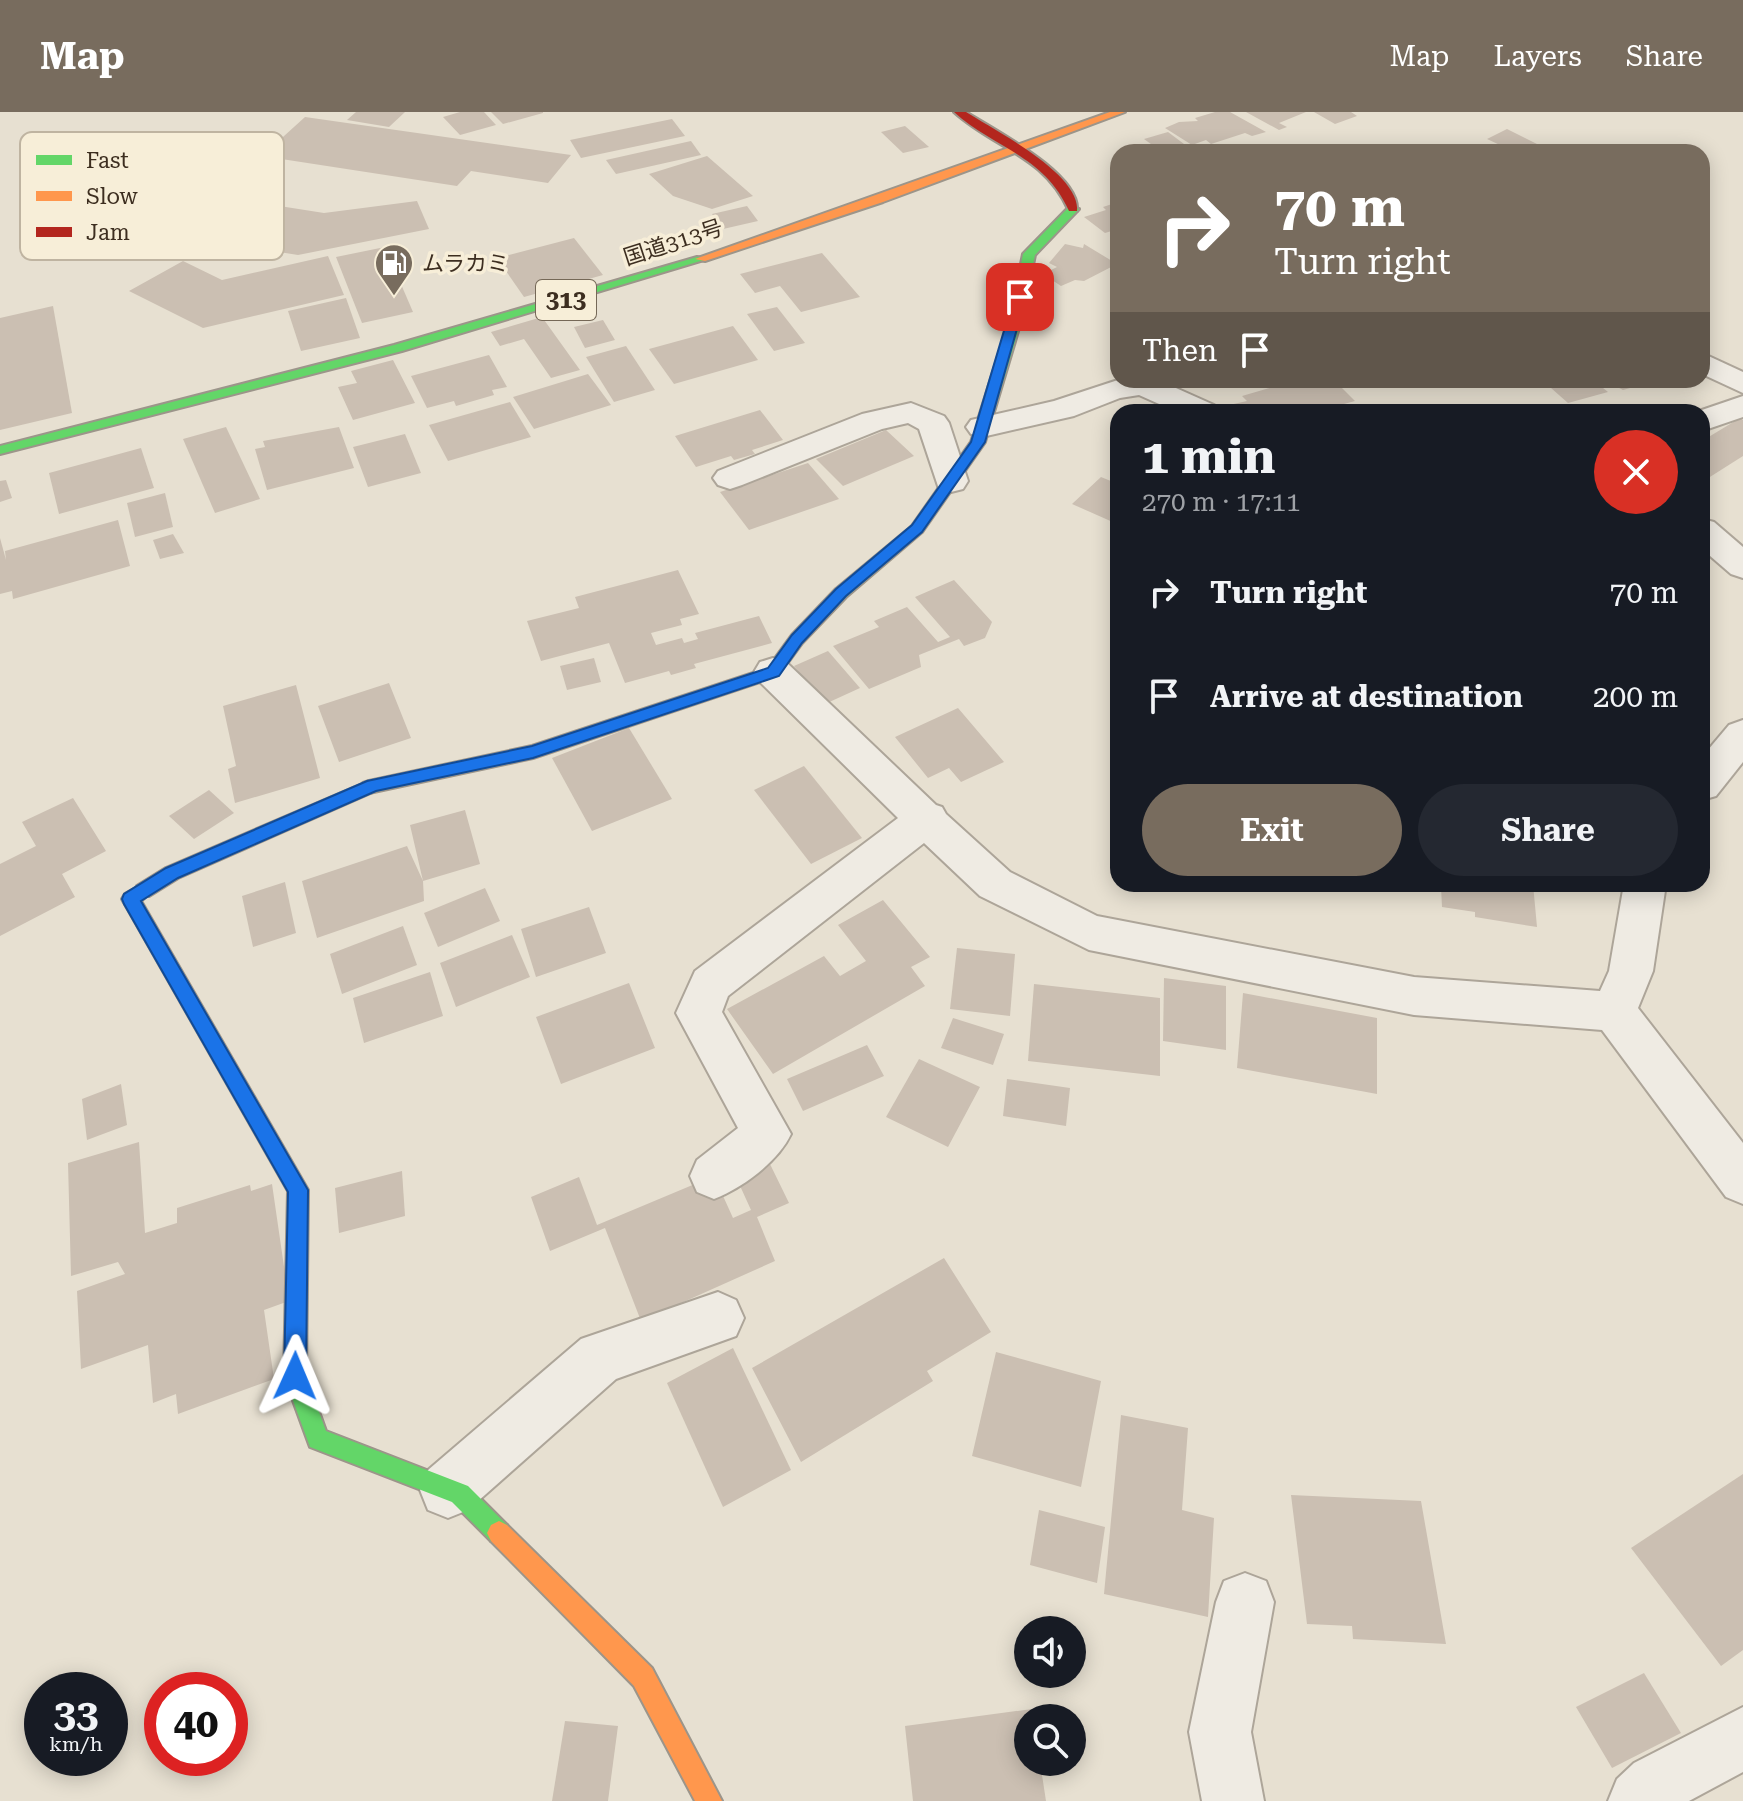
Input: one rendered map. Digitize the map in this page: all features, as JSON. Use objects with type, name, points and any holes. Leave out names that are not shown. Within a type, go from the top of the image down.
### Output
[{"type":"main road","points":[[709,1801],[643,1677],[460,1494],[318,1439],[295,1376],[298,1190],[131,899],[172,873],[373,785],[533,752],[773,672],[797,639],[841,593],[917,529],[978,442],[1016,318],[1029,254],[1075,207],[1064,185],[959,112]]},
{"type":"main road","name":"国道313号","points":[[0,450],[298,374],[635,280],[1017,151],[1120,112]]},
{"type":"street","points":[[1710,366],[1743,384]]},
{"type":"street","points":[[982,427],[1063,409],[1125,388]]},
{"type":"street","points":[[1150,388],[1185,404]]},
{"type":"street","points":[[1710,418],[1743,406]]},
{"type":"street","points":[[730,478],[873,421],[911,413],[933,423],[951,481]]},
{"type":"street","points":[[1710,537],[1743,566]]},
{"type":"street","points":[[773,672],[852,751],[928,818],[995,884],[1089,932],[1414,996],[1614,1011],[1743,1181]]},
{"type":"street","points":[[1710,775],[1743,735]]},
{"type":"street","points":[[714,1176],[767,1134],[699,1013],[711,984],[928,818]]},
{"type":"street","points":[[1614,1011],[1631,971],[1644,892]]},
{"type":"street","points":[[448,1490],[600,1358],[718,1318]]},
{"type":"street","points":[[1233,1801],[1220,1732],[1245,1602]]},
{"type":"street","points":[[1639,1801],[1656,1785],[1743,1738]]},
{"type":"building","points":[[356,112],[405,112],[389,127],[347,120]]},
{"type":"building","points":[[460,112],[484,112],[496,125],[460,135],[443,117]]},
{"type":"building","points":[[491,112],[543,112],[543,113],[503,124]]},
{"type":"building","points":[[1215,112],[1230,112],[1266,132],[1252,136],[1245,133],[1211,144],[1206,140],[1190,144],[1165,128],[1179,122],[1198,121],[1195,118]]},
{"type":"building","points":[[1246,112],[1306,112],[1279,123],[1287,127],[1279,130]]},
{"type":"building","points":[[1314,112],[1351,112],[1357,116],[1335,124]]},
{"type":"building","points":[[305,117],[571,155],[548,183],[471,171],[457,186],[284,159],[284,136]]},
{"type":"building","points":[[672,119],[685,136],[581,158],[570,140]]},
{"type":"building","points":[[905,126],[929,147],[903,153],[881,132]]},
{"type":"building","points":[[1507,129],[1537,144],[1498,144],[1487,139]]},
{"type":"building","points":[[1168,132],[1184,144],[1151,144],[1144,139]]},
{"type":"building","points":[[691,141],[701,155],[616,174],[606,160]]},
{"type":"building","points":[[707,156],[753,196],[712,209],[673,196],[649,174]]},
{"type":"building","points":[[417,201],[429,229],[298,255],[284,253],[284,207],[324,213]]},
{"type":"building","points":[[1110,205],[1110,231],[1105,233],[1084,217],[1106,210],[1103,207]]},
{"type":"building","points":[[747,206],[758,221],[723,229],[712,214]]},
{"type":"building","points":[[574,238],[603,275],[524,297],[497,258]]},
{"type":"building","points":[[1065,244],[1083,248],[1084,244],[1110,260],[1110,268],[1084,281],[1075,280],[1061,286],[1043,274],[1057,267],[1049,263]]},
{"type":"building","points":[[385,247],[413,312],[362,323],[336,257]]},
{"type":"building","points":[[822,253],[860,297],[801,312],[780,286],[755,293],[740,274]]},
{"type":"building","points":[[328,256],[344,295],[203,328],[129,291],[183,261],[222,280]]},
{"type":"building","points":[[346,298],[360,338],[301,351],[288,311]]},
{"type":"building","points":[[53,306],[72,413],[0,430],[0,318]]},
{"type":"building","points":[[777,307],[805,343],[774,351],[747,314]]},
{"type":"building","points":[[542,317],[580,370],[551,378],[524,339],[500,346],[491,332]]},
{"type":"building","points":[[603,320],[615,340],[585,348],[574,327]]},
{"type":"building","points":[[733,326],[758,360],[674,384],[649,349]]},
{"type":"building","points":[[626,346],[655,390],[614,402],[586,357]]},
{"type":"building","points":[[489,355],[507,387],[492,390],[494,395],[456,406],[454,401],[427,408],[411,376]]},
{"type":"building","points":[[393,360],[415,403],[353,420],[338,387],[357,383],[351,371]]},
{"type":"building","points":[[588,374],[611,405],[534,429],[513,397]]},
{"type":"building","points":[[1270,388],[1342,388],[1355,401],[1344,404],[1234,404],[1247,401],[1242,396]]},
{"type":"building","points":[[1551,388],[1603,388],[1608,392],[1568,403]]},
{"type":"building","points":[[510,402],[531,437],[448,461],[429,425]]},
{"type":"building","points":[[760,410],[783,440],[752,450],[755,454],[734,460],[731,456],[696,467],[675,436]]},
{"type":"building","points":[[1740,418],[1743,420],[1743,456],[1710,477],[1710,436]]},
{"type":"building","points":[[226,427],[260,499],[215,513],[183,439]]},
{"type":"building","points":[[339,427],[354,468],[267,490],[255,449],[265,447],[263,441]]},
{"type":"building","points":[[886,430],[914,456],[843,486],[816,459]]},
{"type":"building","points":[[405,434],[421,473],[368,487],[353,447]]},
{"type":"building","points":[[141,448],[154,488],[59,514],[49,473]]},
{"type":"building","points":[[808,463],[839,499],[749,530],[720,492]]},
{"type":"building","points":[[1101,477],[1110,481],[1110,521],[1072,504]]},
{"type":"building","points":[[6,480],[12,498],[0,502],[0,481]]},
{"type":"building","points":[[165,493],[173,527],[135,537],[127,503]]},
{"type":"building","points":[[118,520],[130,566],[13,599],[12,591],[0,594],[0,538],[6,560],[5,551]]},
{"type":"building","points":[[173,534],[184,553],[160,559],[153,540]]},
{"type":"building","points":[[678,570],[699,614],[680,619],[682,625],[651,633],[656,645],[682,638],[684,643],[698,639],[695,633],[759,616],[772,643],[694,664],[696,668],[671,675],[669,671],[625,683],[609,643],[541,661],[527,621],[579,608],[575,597]]},
{"type":"building","points":[[954,580],[992,622],[985,638],[964,646],[959,639],[919,655],[921,667],[869,689],[833,646],[879,627],[874,621],[907,607],[938,642],[950,637],[915,597]]},
{"type":"building","points":[[828,651],[860,688],[825,704],[794,666]]},
{"type":"building","points":[[594,658],[601,682],[567,690],[560,666]]},
{"type":"building","points":[[389,683],[411,738],[339,762],[318,706]]},
{"type":"building","points":[[296,685],[320,778],[235,803],[228,769],[236,766],[223,706]]},
{"type":"building","points":[[958,708],[1004,762],[961,782],[949,768],[928,778],[895,737]]},
{"type":"building","points":[[629,728],[672,799],[592,831],[552,758]]},
{"type":"building","points":[[804,766],[862,838],[811,864],[754,790]]},
{"type":"building","points":[[209,790],[234,813],[194,839],[169,816]]},
{"type":"building","points":[[73,798],[106,851],[62,874],[75,897],[0,936],[0,864],[36,846],[22,822]]},
{"type":"building","points":[[465,810],[480,864],[423,881],[410,825]]},
{"type":"building","points":[[407,846],[423,881],[424,901],[317,938],[302,881]]},
{"type":"building","points":[[285,882],[296,933],[253,947],[242,896]]},
{"type":"building","points":[[485,888],[500,921],[438,947],[424,913]]},
{"type":"building","points":[[1441,892],[1534,892],[1537,927],[1475,917],[1475,912],[1442,907]]},
{"type":"building","points":[[883,900],[930,957],[911,967],[925,986],[773,1074],[727,1009],[824,956],[840,976],[866,961],[838,925]]},
{"type":"building","points":[[589,907],[606,953],[536,977],[521,929]]},
{"type":"building","points":[[403,926],[417,965],[342,994],[330,954]]},
{"type":"building","points":[[512,935],[530,977],[456,1007],[440,963]]},
{"type":"building","points":[[957,948],[1015,954],[1010,1016],[950,1009]]},
{"type":"building","points":[[430,972],[443,1016],[364,1043],[353,998]]},
{"type":"building","points":[[1164,978],[1226,986],[1226,1050],[1163,1041]]},
{"type":"building","points":[[629,983],[655,1048],[561,1084],[536,1017]]},
{"type":"building","points":[[1034,984],[1160,998],[1160,1076],[1028,1061]]},
{"type":"building","points":[[1243,993],[1377,1018],[1377,1094],[1237,1068]]},
{"type":"building","points":[[953,1018],[1004,1034],[993,1065],[941,1048]]},
{"type":"building","points":[[867,1045],[884,1076],[803,1111],[787,1079]]},
{"type":"building","points":[[919,1059],[980,1087],[948,1147],[886,1117]]},
{"type":"building","points":[[1007,1079],[1070,1088],[1066,1126],[1003,1116]]},
{"type":"building","points":[[121,1084],[127,1125],[87,1140],[82,1099]]},
{"type":"building","points":[[139,1142],[145,1233],[177,1223],[177,1208],[250,1185],[251,1191],[272,1184],[289,1301],[264,1310],[274,1379],[178,1414],[176,1394],[153,1403],[148,1345],[81,1369],[77,1291],[125,1274],[118,1262],[71,1276],[68,1163]]},
{"type":"building","points":[[769,1162],[789,1203],[757,1217],[775,1261],[641,1321],[605,1228],[550,1251],[531,1197],[579,1177],[597,1225],[714,1176],[733,1218],[751,1210],[736,1177]]},
{"type":"building","points":[[402,1171],[405,1216],[339,1233],[335,1188]]},
{"type":"building","points":[[944,1258],[991,1332],[927,1371],[933,1381],[801,1462],[752,1368]]},
{"type":"building","points":[[733,1348],[791,1470],[723,1507],[667,1383]]},
{"type":"building","points":[[996,1352],[1101,1381],[1081,1487],[972,1456]]},
{"type":"building","points":[[1121,1415],[1188,1428],[1182,1510],[1214,1518],[1208,1617],[1104,1594]]},
{"type":"building","points":[[1743,1474],[1743,1650],[1721,1666],[1631,1548]]},
{"type":"building","points":[[1291,1495],[1421,1501],[1446,1644],[1353,1639],[1352,1626],[1307,1624]]},
{"type":"building","points":[[1039,1510],[1105,1527],[1097,1583],[1030,1565]]},
{"type":"building","points":[[1644,1673],[1681,1733],[1612,1768],[1576,1707]]},
{"type":"building","points":[[1014,1711],[1014,1776],[1042,1776],[1046,1801],[913,1801],[905,1726]]},
{"type":"building","points":[[565,1721],[618,1726],[608,1801],[552,1801]]},
{"type":"traffic: fast","points":[[369,787],[533,752],[773,672],[797,639],[841,593],[917,529],[978,442],[1016,318],[1029,254],[1073,209]]},
{"type":"traffic: fast","points":[[0,450],[398,348],[701,259]]},
{"type":"traffic: fast","points":[[143,891],[131,899],[298,1190],[295,1376],[318,1439],[460,1494],[499,1533]]},
{"type":"traffic: slow","points":[[701,259],[879,200],[1120,112]]},
{"type":"traffic: slow","points":[[143,891],[172,873],[369,787]]},
{"type":"traffic: slow","points":[[499,1533],[643,1677],[709,1801]]},
{"type":"traffic: jam","points":[[959,112],[1044,169],[1059,182],[1069,196],[1073,209]]},
{"type":"place","name":"ムラカミ","points":[[394,297]]},
{"type":"route","points":[[295,1376],[298,1190],[131,899],[172,873],[373,785],[533,752],[773,672],[797,639],[841,593],[917,529],[978,442],[1020,297]]}]
